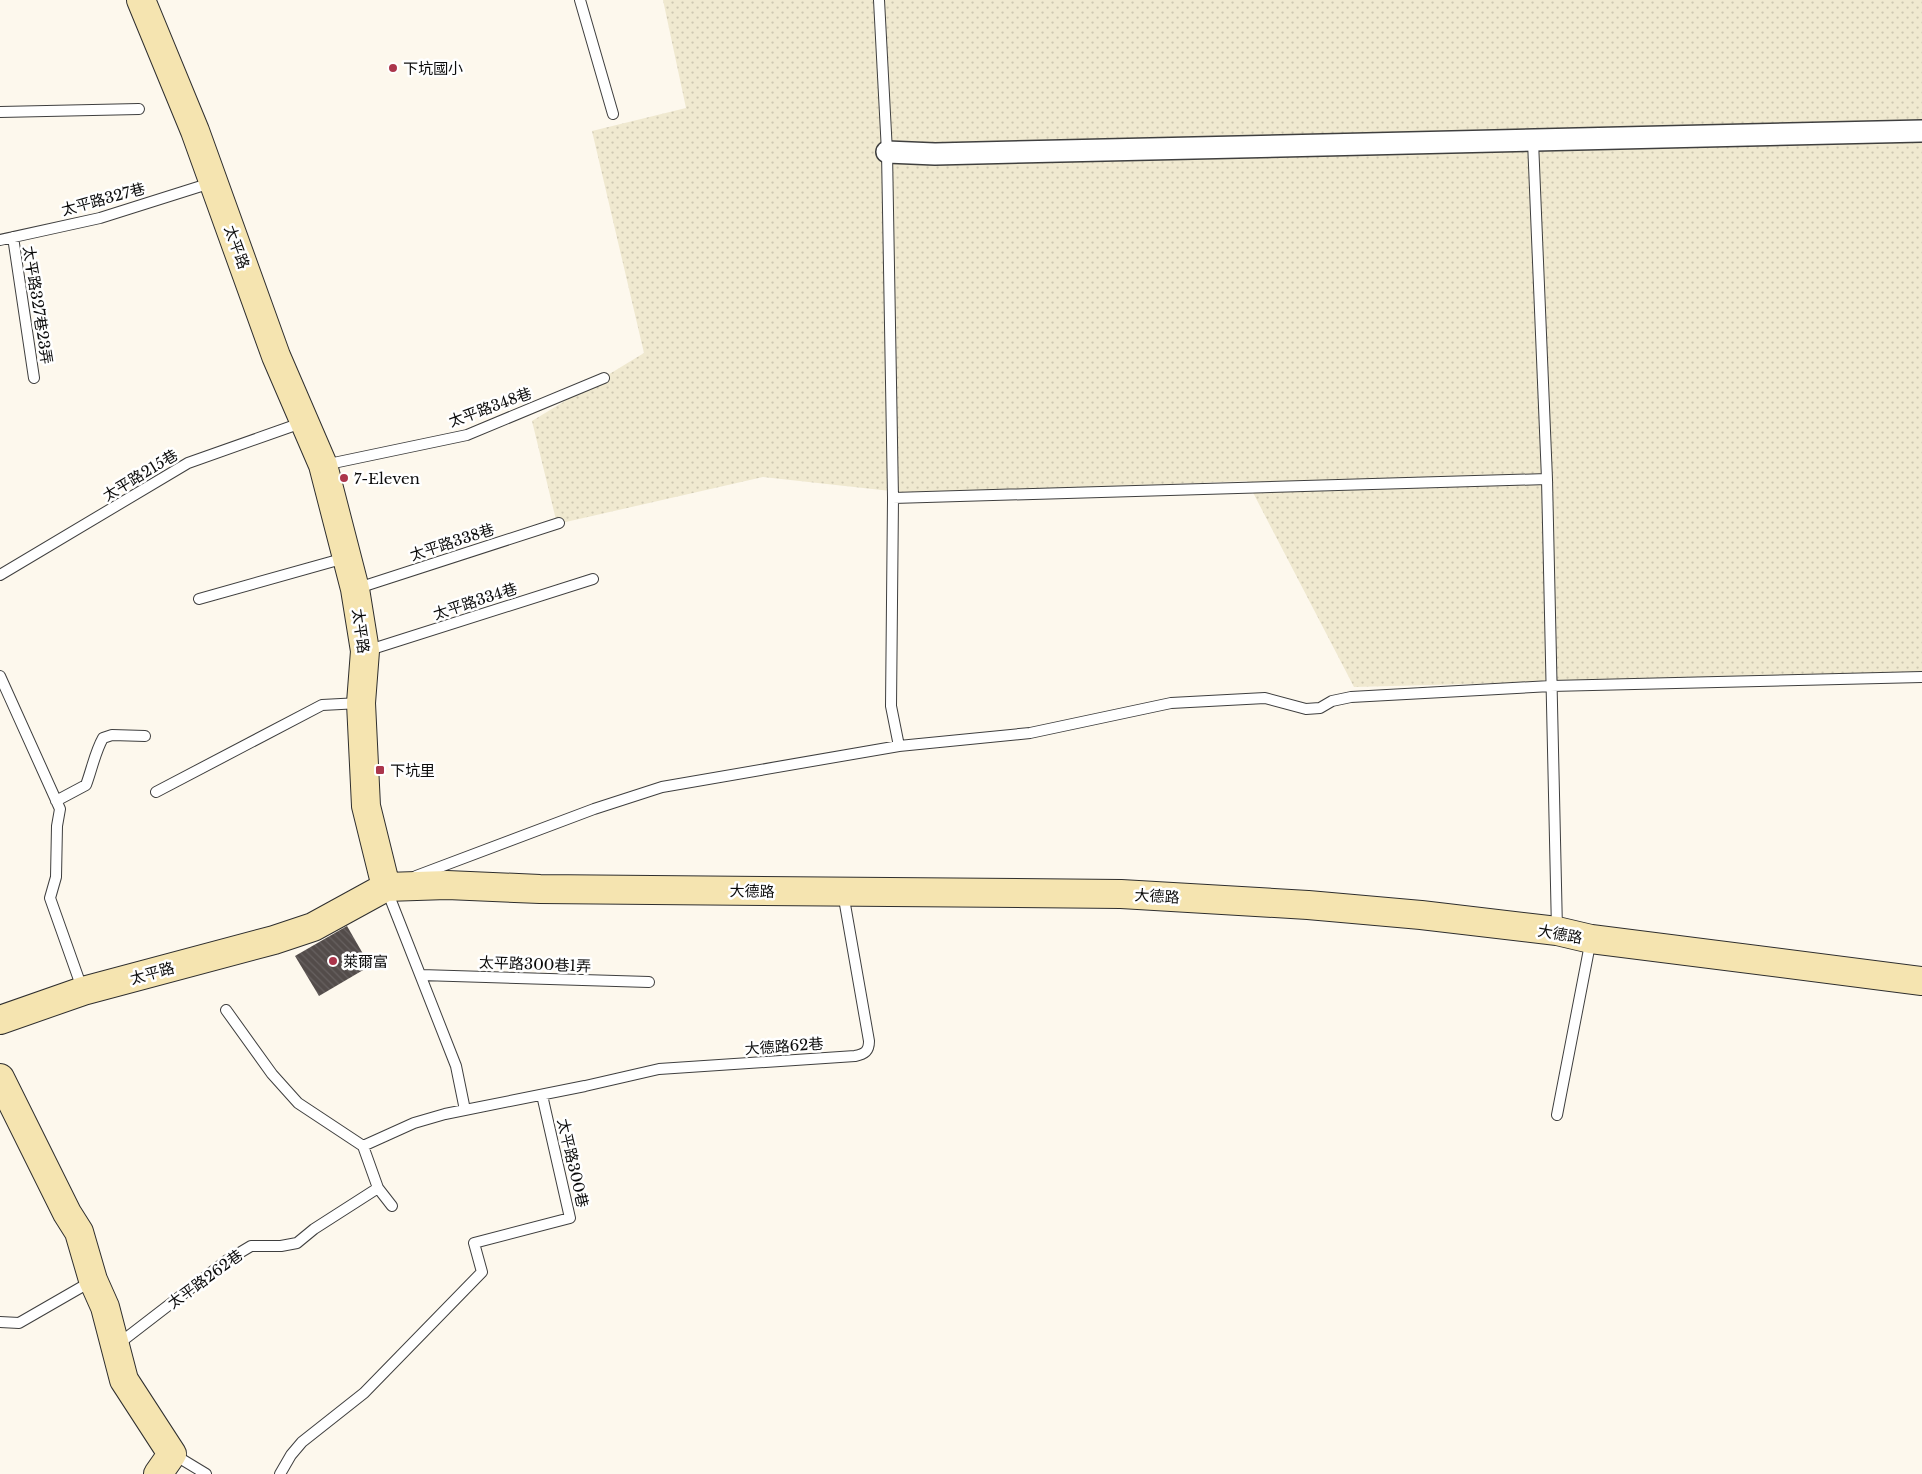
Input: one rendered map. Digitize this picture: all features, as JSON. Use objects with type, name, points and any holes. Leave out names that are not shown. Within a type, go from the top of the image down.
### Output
[{"type":"street","name":"太平路","points":[[0,1020],[83,991],[274,940],[305,929],[386,887],[366,806],[361,703],[365,651],[354,589],[323,465],[276,356],[195,131],[141,0]]},
{"type":"street","points":[[887,152],[935,154],[1922,131]]},
{"type":"street","name":"大德路","points":[[386,887],[447,885],[540,889],[1121,894],[1308,905],[1421,915],[1557,931],[1590,939],[1922,981]]},
{"type":"street","points":[[0,1078],[67,1213],[79,1232],[93,1280],[105,1307],[124,1380],[165,1464]]},
{"type":"lane","points":[[580,0],[612,114]]},
{"type":"lane","points":[[879,0],[887,152],[893,498],[891,706],[899,746]]},
{"type":"lane","points":[[0,112],[139,108]]},
{"type":"lane","points":[[1533,141],[1547,479],[1550,686],[1557,931]]},
{"type":"lane","name":"太平路327巷","points":[[0,240],[100,218],[214,182]]},
{"type":"lane","name":"太平路327巷23弄","points":[[13,237],[34,378]]},
{"type":"lane","name":"太平路348巷","points":[[323,465],[467,435],[604,378]]},
{"type":"lane","name":"太平路215巷","points":[[0,575],[188,463],[305,422]]},
{"type":"lane","points":[[893,498],[1547,479]]},
{"type":"lane","name":"太平路338巷","points":[[354,589],[559,523]]},
{"type":"lane","points":[[199,599],[346,558]]},
{"type":"lane","name":"太平路334巷","points":[[365,651],[593,579]]},
{"type":"lane","points":[[0,676],[60,809],[57,826],[56,877],[50,898],[83,991]]},
{"type":"lane","points":[[465,1110],[456,1066],[386,887],[594,808],[662,787],[899,746],[1030,734],[1170,703],[1265,698],[1306,709],[1320,708],[1332,701],[1351,697],[1550,686],[1922,677]]},
{"type":"lane","points":[[156,792],[322,705],[361,703]]},
{"type":"lane","points":[[56,801],[86,785],[95,762],[97,749],[103,738],[112,735],[144,736]]},
{"type":"lane","name":"大德路62巷","points":[[542,1095],[659,1069],[864,1054],[869,1048],[869,1041],[842,892]]},
{"type":"lane","points":[[1557,1115],[1590,939]]},
{"type":"lane","name":"太平路300巷1弄","points":[[421,975],[649,982]]},
{"type":"lane","points":[[226,1010],[272,1074],[298,1103],[363,1146],[378,1188],[392,1206]]},
{"type":"lane","points":[[363,1146],[414,1123],[445,1114],[542,1095]]},
{"type":"lane","name":"太平路300巷","points":[[280,1474],[291,1455],[302,1442],[364,1393],[482,1272],[474,1244],[570,1218],[542,1095]]},
{"type":"lane","name":"太平路262巷","points":[[116,1346],[226,1261],[251,1246],[281,1246],[297,1243],[314,1228],[378,1188]]},
{"type":"lane","points":[[0,1322],[19,1323],[93,1280]]},
{"type":"lane","points":[[165,1464],[206,1474]]},
{"type":"shaded area","points":[[663,0],[1922,0],[1922,672],[1354,687],[1247,481],[918,494],[763,477],[557,524],[532,421],[644,353],[592,131],[686,108]]},
{"type":"building","name":"萊爾富","points":[[347,926],[370,966],[319,996],[295,956]]},
{"type":"place","name":"下坑國小","points":[[393,68]]},
{"type":"place","name":"7-Eleven","points":[[344,478]]},
{"type":"place","name":"下坑里","points":[[380,770]]},
{"type":"place","name":"萊爾富","points":[[333,961]]}]
